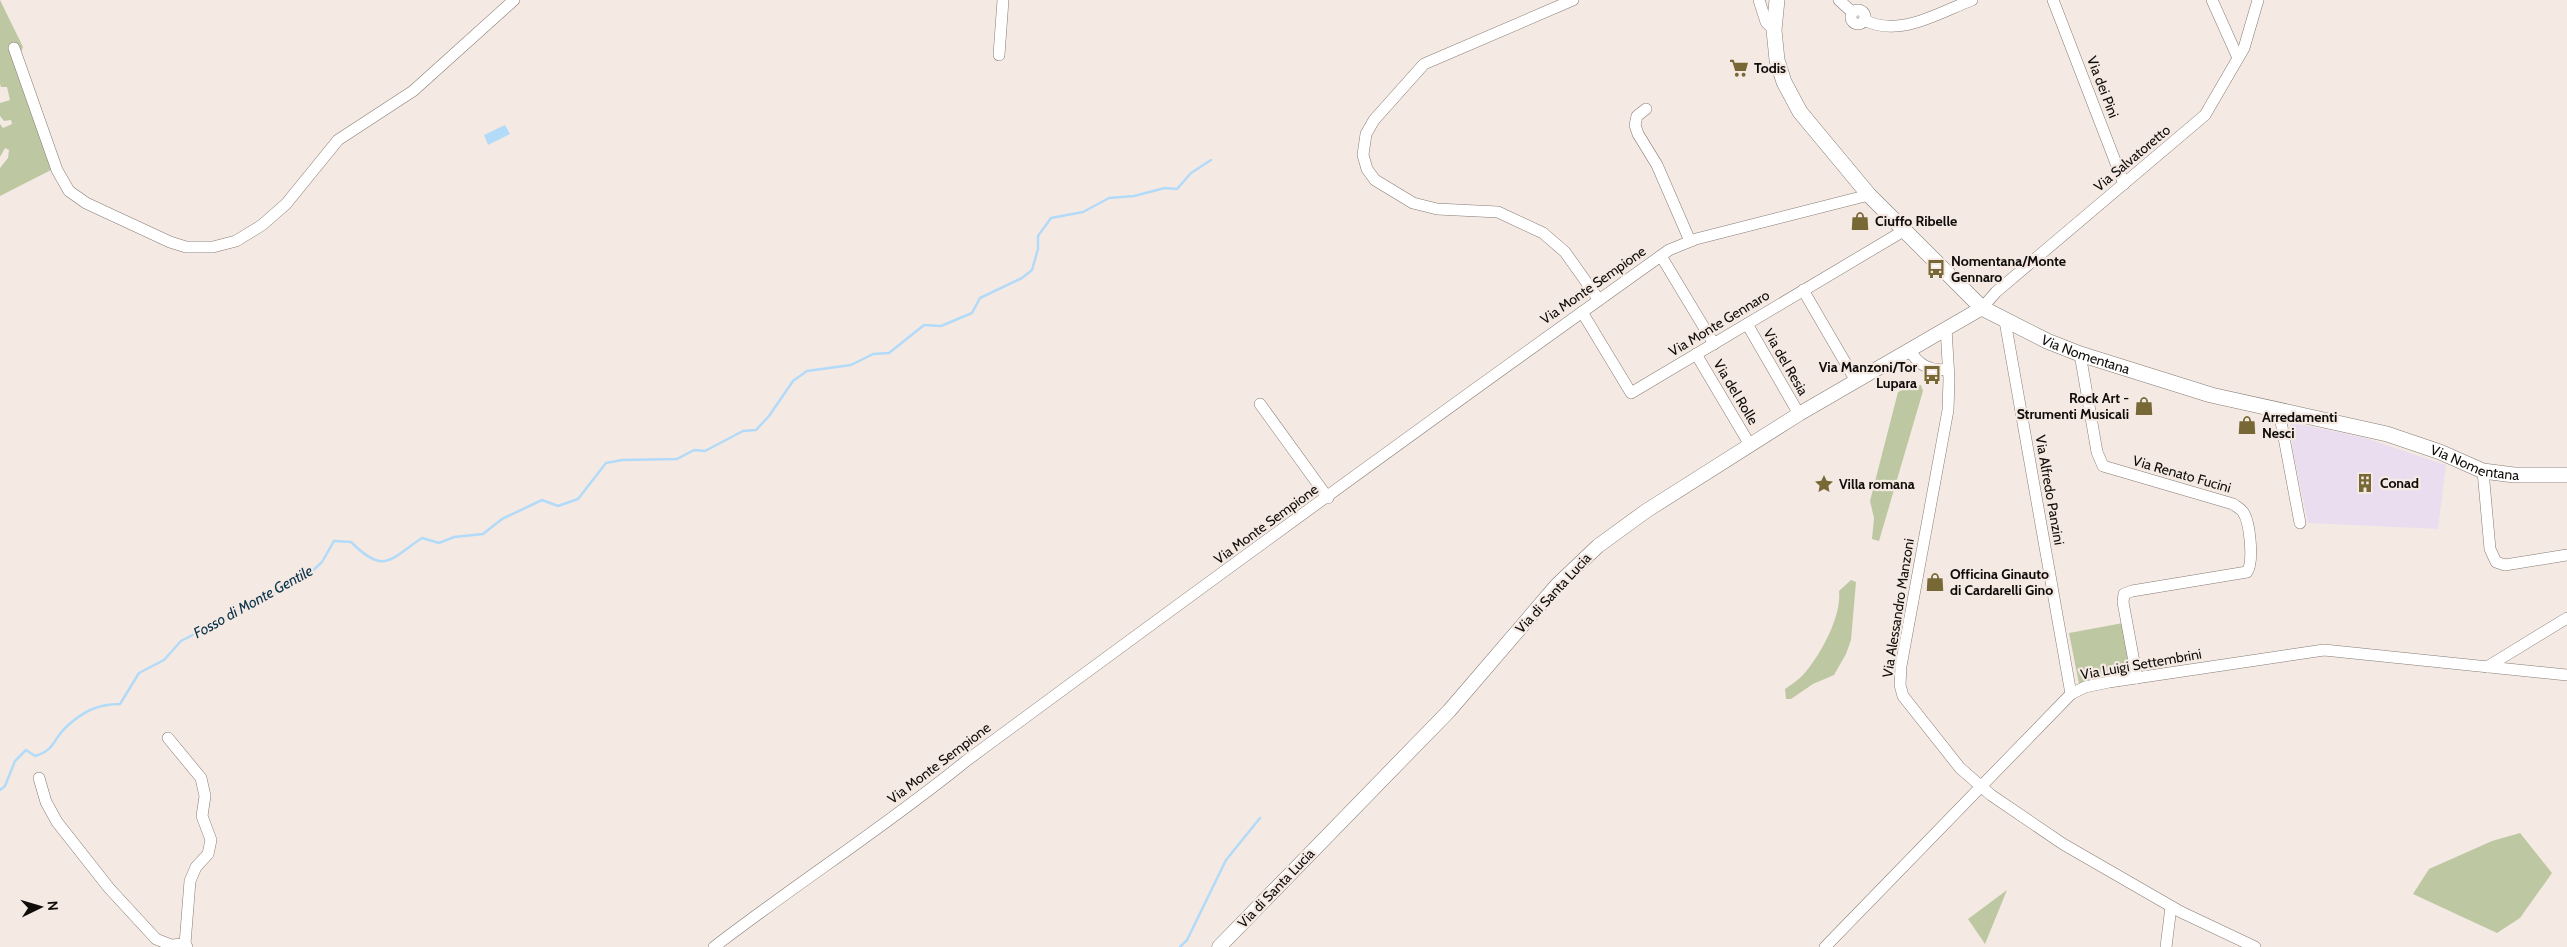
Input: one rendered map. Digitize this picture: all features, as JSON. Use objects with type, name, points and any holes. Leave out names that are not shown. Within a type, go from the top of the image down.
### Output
[{"type":"main road","name":"Via Nomentana","points":[[1776,0],[1774,30],[1780,71],[1796,106],[1869,195],[1982,308],[2004,321],[2080,354],[2211,395],[2387,434],[2440,452],[2483,472],[2514,475],[2567,475]]},
{"type":"street","points":[[14,48],[57,170],[69,191],[80,200],[170,242],[186,247],[213,247],[236,241],[262,225],[286,204],[338,140],[413,91],[514,0]]},
{"type":"street","points":[[999,55],[1003,0]]},
{"type":"street","points":[[1573,0],[1424,64],[1374,120],[1366,134],[1363,155],[1367,169],[1375,180],[1413,203],[1437,208],[1498,212],[1542,233],[1565,252],[1599,300]]},
{"type":"street","points":[[1759,0],[1766,22],[1774,30]]},
{"type":"street","points":[[1839,0],[1858,10],[1879,25],[1906,26],[1972,0]]},
{"type":"street","name":"Via dei Pini","points":[[2054,0],[2124,184]]},
{"type":"street","points":[[2212,0],[2238,58]]},
{"type":"street","name":"Via Salvatoretto","points":[[1982,308],[1996,292],[2202,119],[2214,102],[2238,58],[2249,34],[2258,0]]},
{"type":"street","points":[[1646,108],[1637,116],[1637,131],[1657,165],[1690,240]]},
{"type":"street","name":"Via Monte Sempione","points":[[714,947],[1328,498],[1446,409],[1661,256],[1690,240],[1869,195]]},
{"type":"street","name":"Via Monte Gennaro","points":[[1582,312],[1630,394],[1905,230]]},
{"type":"street","points":[[1661,256],[1714,344]]},
{"type":"street","points":[[1804,290],[1856,381]]},
{"type":"street","name":"Via di Santa Lucia","points":[[1219,947],[1449,711],[1578,564],[1606,540],[1646,511],[1799,414],[1982,308]]},
{"type":"street","name":"Via Alfredo Panzini","points":[[2004,321],[2071,694]]},
{"type":"street","name":"Via del Resia","points":[[1747,324],[1799,414]]},
{"type":"street","name":"Via Alessandro Manzoni","points":[[1946,328],[1948,369],[1945,427],[1901,666],[1900,685],[1903,696],[1914,713],[1960,768],[1980,786],[2063,844],[2171,907],[2255,947]]},
{"type":"street","points":[[1909,350],[1916,359],[1933,370],[1948,369]]},
{"type":"street","name":"Via del Rolle","points":[[1696,354],[1750,445]]},
{"type":"street","name":"Via Renato Fucini","points":[[2080,354],[2097,452],[2104,466],[2233,504],[2243,512],[2247,526],[2251,564],[2244,573],[2132,591],[2124,594],[2123,602],[2137,678]]},
{"type":"street","points":[[1260,404],[1328,498]]},
{"type":"street","points":[[2279,411],[2300,523]]},
{"type":"street","points":[[2483,472],[2490,549],[2496,562],[2505,565],[2567,555]]},
{"type":"street","points":[[2487,667],[2567,618]]},
{"type":"street","name":"Via Luigi Settembrini","points":[[1825,947],[2071,694],[2085,687],[2324,650],[2567,675]]},
{"type":"street","points":[[39,778],[46,802],[57,822],[109,888],[156,939],[171,945],[186,945],[190,881],[196,867],[208,854],[211,840],[202,816],[206,796],[201,778],[168,738]]},
{"type":"street","points":[[2166,947],[2171,907]]},
{"type":"shaded area","points":[[2290,422],[2365,438],[2446,465],[2438,529],[2308,523],[2293,451]]},
{"type":"green space","points":[[0,0],[23,47],[18,60],[53,169],[0,196],[0,168],[8,158],[9,150],[5,148],[0,157],[0,124],[3,128],[12,124],[11,120],[4,121],[0,116],[0,103],[10,100],[7,87],[1,87],[0,84]]},
{"type":"green space","points":[[1921,385],[1923,391],[1879,541],[1872,539],[1874,518],[1870,501],[1898,392],[1911,386]]},
{"type":"green space","points":[[1851,580],[1856,582],[1851,640],[1846,654],[1834,675],[1813,684],[1791,699],[1786,699],[1785,689],[1803,675],[1823,647],[1837,612],[1839,591]]},
{"type":"green space","points":[[2123,623],[2133,673],[2079,684],[2069,633]]},
{"type":"green space","points":[[2520,833],[2552,873],[2520,918],[2497,933],[2413,894],[2429,869],[2492,841]]},
{"type":"green space","points":[[2007,890],[1985,944],[1968,919]]},
{"type":"water","points":[[505,125],[510,134],[488,145],[484,135]]},
{"type":"waterway","name":"Fosso di Monte Gentile","points":[[0,790],[5,786],[15,761],[26,750],[35,756],[41,754],[50,748],[65,728],[84,713],[97,707],[120,704],[139,673],[164,660],[181,641],[309,574],[322,562],[334,541],[351,542],[371,558],[386,561],[394,558],[422,538],[439,543],[454,537],[483,534],[502,519],[542,500],[558,506],[578,499],[606,463],[622,460],[677,459],[694,450],[705,451],[743,431],[756,430],[769,416],[793,381],[807,371],[851,365],[873,354],[889,353],[924,325],[941,326],[972,313],[980,298],[1022,278],[1032,270],[1038,249],[1038,236],[1051,218],[1083,212],[1109,198],[1134,196],[1165,188],[1177,189],[1191,173],[1211,160]]},
{"type":"waterway","points":[[1180,947],[1187,940],[1226,860],[1260,818]]},
{"type":"place","name":"Todis","points":[[1739,68]]},
{"type":"place","name":"Ciuffo Ribelle","points":[[1860,221]]},
{"type":"place","name":"Nomentana/Monte Gennaro","points":[[1936,269]]},
{"type":"place","name":"Via Manzoni/Tor Lupara","points":[[1932,375]]},
{"type":"place","name":"Rock Art - Strumenti Musicali","points":[[2144,406]]},
{"type":"place","name":"Arredamenti Nesci","points":[[2247,425]]},
{"type":"place","name":"Conad","points":[[2365,483]]},
{"type":"place","name":"Villa romana","points":[[1824,484]]},
{"type":"place","name":"Officina Ginauto di Cardarelli Gino","points":[[1935,582]]}]
